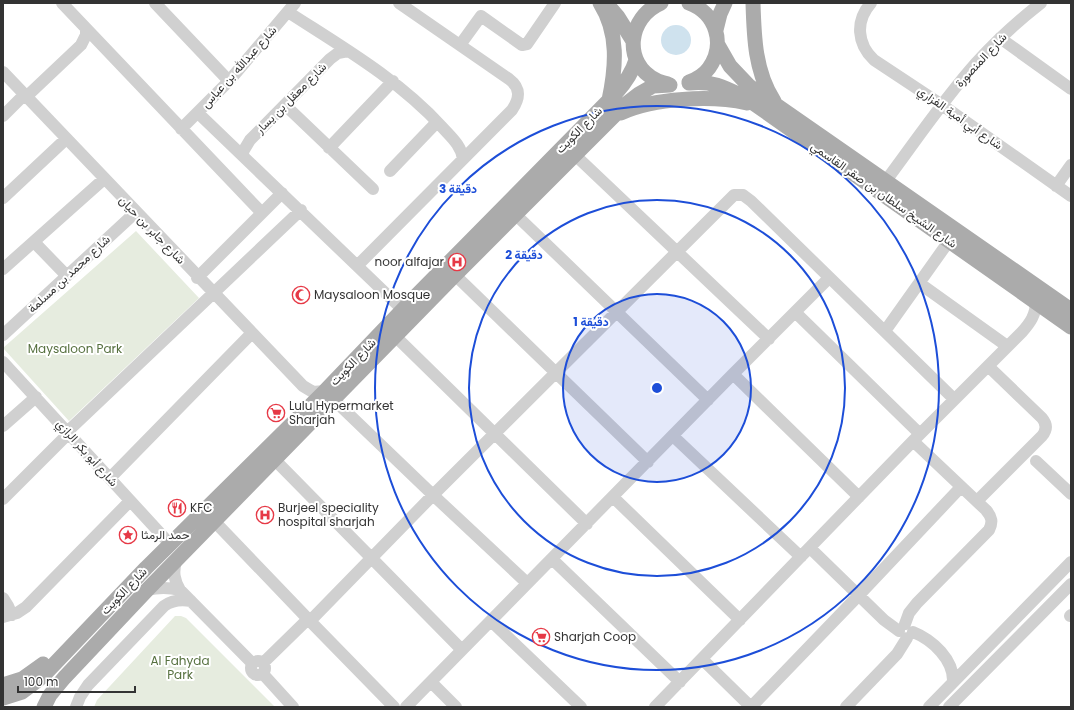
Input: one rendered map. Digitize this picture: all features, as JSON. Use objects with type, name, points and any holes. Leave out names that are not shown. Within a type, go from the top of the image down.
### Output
[{"type":"main road","points":[[600,3],[612,29],[614,75],[609,100]]},
{"type":"main road","points":[[606,3],[618,16],[633,41]]},
{"type":"main road","points":[[661,3],[652,7],[642,16],[635,28],[633,51],[636,60],[644,72],[656,80],[670,84]]},
{"type":"main road","name":"شارع الشيخ سلطان بن صقر القاسمي","points":[[689,3],[704,11],[711,20],[717,38],[730,66],[749,86],[1071,310]]},
{"type":"main road","points":[[689,83],[700,77],[709,68],[715,57],[720,14],[725,3]]},
{"type":"main road","points":[[754,3],[756,52],[759,66],[763,80],[777,106]]},
{"type":"main road","name":"شارع الكويت","points":[[44,707],[56,687],[81,660],[274,460],[372,343],[609,100],[628,78],[636,60]]},
{"type":"main road","name":"شارع الشيخ سلطان بن صقر القاسمي","points":[[689,83],[703,81],[718,85],[732,91],[756,105],[1071,327]]},
{"type":"main road","name":"شارع الكويت","points":[[3,698],[22,692],[36,683],[146,568],[306,410],[361,372],[455,275],[626,104],[653,86],[670,84],[680,85],[689,83]]},
{"type":"main road","points":[[614,115],[628,109],[649,104],[694,99],[738,101],[756,105]]},
{"type":"main road","points":[[361,372],[365,362],[379,345],[376,342],[372,343]]},
{"type":"main road","points":[[136,602],[132,599],[131,594],[144,576],[146,568]]},
{"type":"main road","points":[[3,685],[22,679],[52,658],[68,649]]},
{"type":"main road","points":[[55,707],[62,692],[75,674],[81,660]]},
{"type":"street","points":[[155,3],[229,81]]},
{"type":"street","points":[[358,265],[512,110],[518,95],[517,88],[514,83],[399,3]]},
{"type":"street","points":[[460,45],[481,16],[522,45],[527,44],[556,3]]},
{"type":"street","name":"شارع أبي أمية الفزاري","points":[[871,3],[862,16],[860,32],[862,44],[869,56],[942,105],[1071,196]]},
{"type":"street","name":"شارع المنصورة","points":[[886,182],[942,105],[976,63],[1000,38],[1041,3]]},
{"type":"street","points":[[67,5],[86,29],[262,213]]},
{"type":"street","points":[[292,8],[416,100],[457,143],[463,159]]},
{"type":"street","name":"شارع عبدالله بن عباس","points":[[181,129],[229,81],[292,8]]},
{"type":"street","points":[[3,116],[81,45],[86,35],[86,29]]},
{"type":"street","points":[[1000,38],[1071,89]]},
{"type":"street","name":"شارع معقل بن يسار","points":[[242,155],[250,140],[334,55],[348,51]]},
{"type":"street","name":"شارع جابر بن حيان","points":[[3,72],[302,386],[313,392],[329,395]]},
{"type":"street","points":[[329,148],[393,82]]},
{"type":"street","points":[[284,105],[373,188]]},
{"type":"street","points":[[198,113],[358,265],[403,310]]},
{"type":"street","points":[[390,170],[437,122]]},
{"type":"street","points":[[3,198],[66,139]]},
{"type":"street","points":[[576,155],[768,339]]},
{"type":"street","points":[[1056,186],[1071,165]]},
{"type":"street","points":[[3,269],[104,179]]},
{"type":"street","points":[[198,278],[282,193]]},
{"type":"street","points":[[259,667],[309,620],[734,195],[743,195],[751,201],[954,399]]},
{"type":"street","points":[[3,499],[68,433],[300,210]]},
{"type":"street","name":"شارع محمد بن مسلمة","points":[[3,335],[136,212]]},
{"type":"street","points":[[516,214],[708,400]]},
{"type":"street","points":[[885,331],[949,241]]},
{"type":"street","points":[[34,242],[66,276]]},
{"type":"street","points":[[455,275],[648,462]]},
{"type":"street","points":[[406,707],[733,374],[830,278]]},
{"type":"street","points":[[919,283],[1007,346]]},
{"type":"street","points":[[1032,320],[1036,301]]},
{"type":"street","points":[[795,312],[961,487],[990,514],[992,520],[989,530],[909,612],[906,632],[897,654],[846,707]]},
{"type":"street","points":[[655,707],[1032,320],[1040,314],[1050,312]]},
{"type":"street","points":[[110,478],[251,334]]},
{"type":"street","points":[[396,337],[587,524]]},
{"type":"street","name":"شارع أبو بكر الرازي","points":[[3,362],[170,544]]},
{"type":"street","points":[[977,502],[1042,436],[1046,429],[1046,425],[1042,418],[988,366]]},
{"type":"street","points":[[733,374],[859,497]]},
{"type":"street","points":[[302,386],[306,398],[306,410]]},
{"type":"street","points":[[329,395],[527,583]]},
{"type":"street","points":[[3,426],[36,398]]},
{"type":"street","points":[[673,436],[801,557]]},
{"type":"street","points":[[274,460],[462,650]]},
{"type":"street","points":[[1036,461],[1071,494]]},
{"type":"street","points":[[702,659],[751,707],[961,487]]},
{"type":"street","points":[[613,497],[740,620]]},
{"type":"street","points":[[7,616],[26,607],[130,501]]},
{"type":"street","points":[[215,522],[394,707]]},
{"type":"street","points":[[810,548],[884,620],[906,632],[928,640],[947,659],[952,668],[953,682]]},
{"type":"street","points":[[552,559],[680,682]]},
{"type":"street","points":[[176,561],[174,573],[180,590],[259,667],[293,707]]},
{"type":"street","points":[[929,707],[1071,562]]},
{"type":"street","points":[[949,707],[1071,584]]},
{"type":"street","points":[[147,590],[160,587],[180,590]]},
{"type":"street","points":[[3,598],[8,606],[7,616]]},
{"type":"street","points":[[76,707],[80,697],[88,685],[164,606],[179,600],[191,601]]},
{"type":"street","points":[[1023,633],[1038,611],[1036,604],[1031,603]]},
{"type":"street","points":[[491,621],[581,707]]},
{"type":"street","points":[[947,659],[961,664],[971,664]]},
{"type":"street","points":[[431,682],[456,707]]},
{"type":"green space","name":"Maysaloon Park","points":[[136,231],[199,298],[69,421],[3,348]]},
{"type":"green space","name":"Al Fahyda Park","points":[[175,616],[186,618],[275,707],[94,707],[97,700]]},
{"type":"water","points":[[676,25],[682,26],[690,34],[690,46],[682,54],[676,55],[670,54],[662,46],[661,40],[662,34],[670,26]]},
{"type":"place","name":"noor alfajar","points":[[457,262]]},
{"type":"place","name":"Maysaloon Mosque","points":[[301,295]]},
{"type":"place","name":"Lulu Hypermarket Sharjah","points":[[276,413]]},
{"type":"place","name":"KFC","points":[[177,508]]},
{"type":"place","name":"Burjeel speciality hospital sharjah","points":[[265,515]]},
{"type":"place","name":"حمد الرمثا","points":[[128,535]]},
{"type":"place","name":"Sharjah Coop","points":[[541,637]]}]
